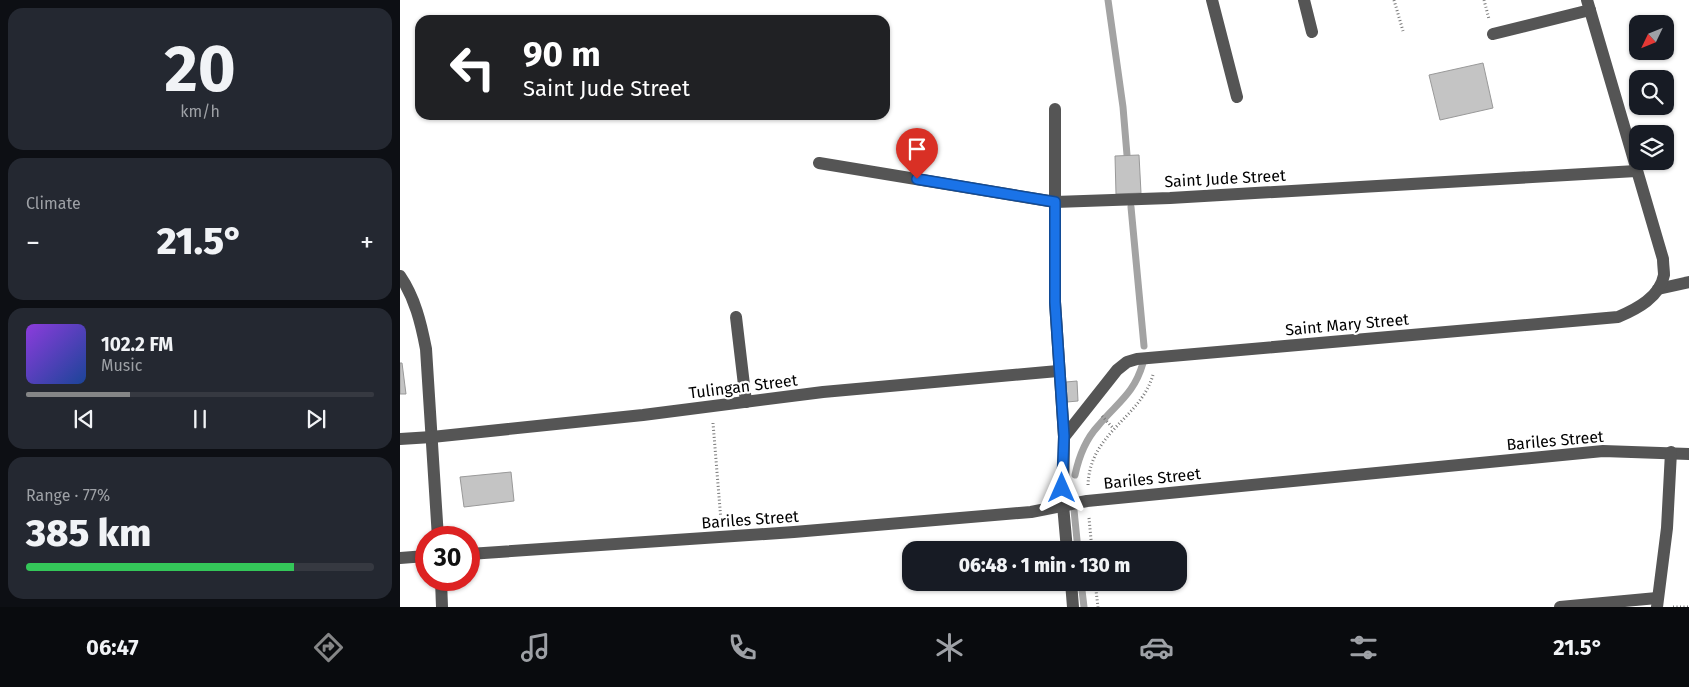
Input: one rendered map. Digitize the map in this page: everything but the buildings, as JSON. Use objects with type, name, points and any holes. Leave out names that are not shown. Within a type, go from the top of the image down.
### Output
[{"type":"street","points":[[1212,0],[1237,97]]},
{"type":"street","points":[[1304,0],[1312,32]]},
{"type":"street","points":[[1493,34],[1589,5],[1663,259],[1664,276],[1658,289]]},
{"type":"street","points":[[1055,110],[1055,302],[1058,372],[1064,436],[1063,505],[1066,541]]},
{"type":"street","name":"Saint Jude Street","points":[[819,163],[1055,202],[1170,198],[1636,171]]},
{"type":"street","points":[[400,276],[409,289],[421,322],[426,349],[437,526]]},
{"type":"street","points":[[1658,289],[1689,282]]},
{"type":"street","name":"Saint Mary Street","points":[[1064,436],[1117,370],[1127,362],[1137,359],[1618,316],[1632,311],[1645,303],[1658,289]]},
{"type":"street","points":[[736,317],[746,402]]},
{"type":"street","name":"Tulingan Street","points":[[400,439],[643,415],[823,392],[1058,372]]},
{"type":"street","name":"Bariles Street","points":[[480,553],[722,537],[1031,512],[1087,501],[1603,451],[1689,454]]},
{"type":"street","points":[[1560,607],[1657,602],[1667,528],[1670,452]]},
{"type":"street","points":[[400,558],[415,557]]},
{"type":"street","points":[[441,591],[442,607]]},
{"type":"street","points":[[1072,591],[1073,607]]},
{"type":"path","points":[[1394,0],[1403,31]]},
{"type":"path","points":[[1091,541],[1087,501],[1088,477],[1092,458],[1113,428],[1140,402],[1148,389],[1157,356]]},
{"type":"path","points":[[712,406],[722,537]]},
{"type":"path","points":[[1100,414],[1113,428]]},
{"type":"path","points":[[1096,591],[1098,607]]},
{"type":"path","points":[[1667,607],[1689,607]]},
{"type":"waterway","points":[[1108,0],[1123,107],[1127,155]]},
{"type":"waterway","points":[[1131,207],[1144,346]]},
{"type":"waterway","points":[[1075,475],[1089,437],[1125,397],[1135,383],[1143,363]]},
{"type":"waterway","points":[[1074,510],[1077,541]]},
{"type":"waterway","points":[[1082,591],[1084,607]]},
{"type":"route","points":[[917,179],[1055,202],[1055,302],[1058,372],[1064,436],[1062,488]]}]
